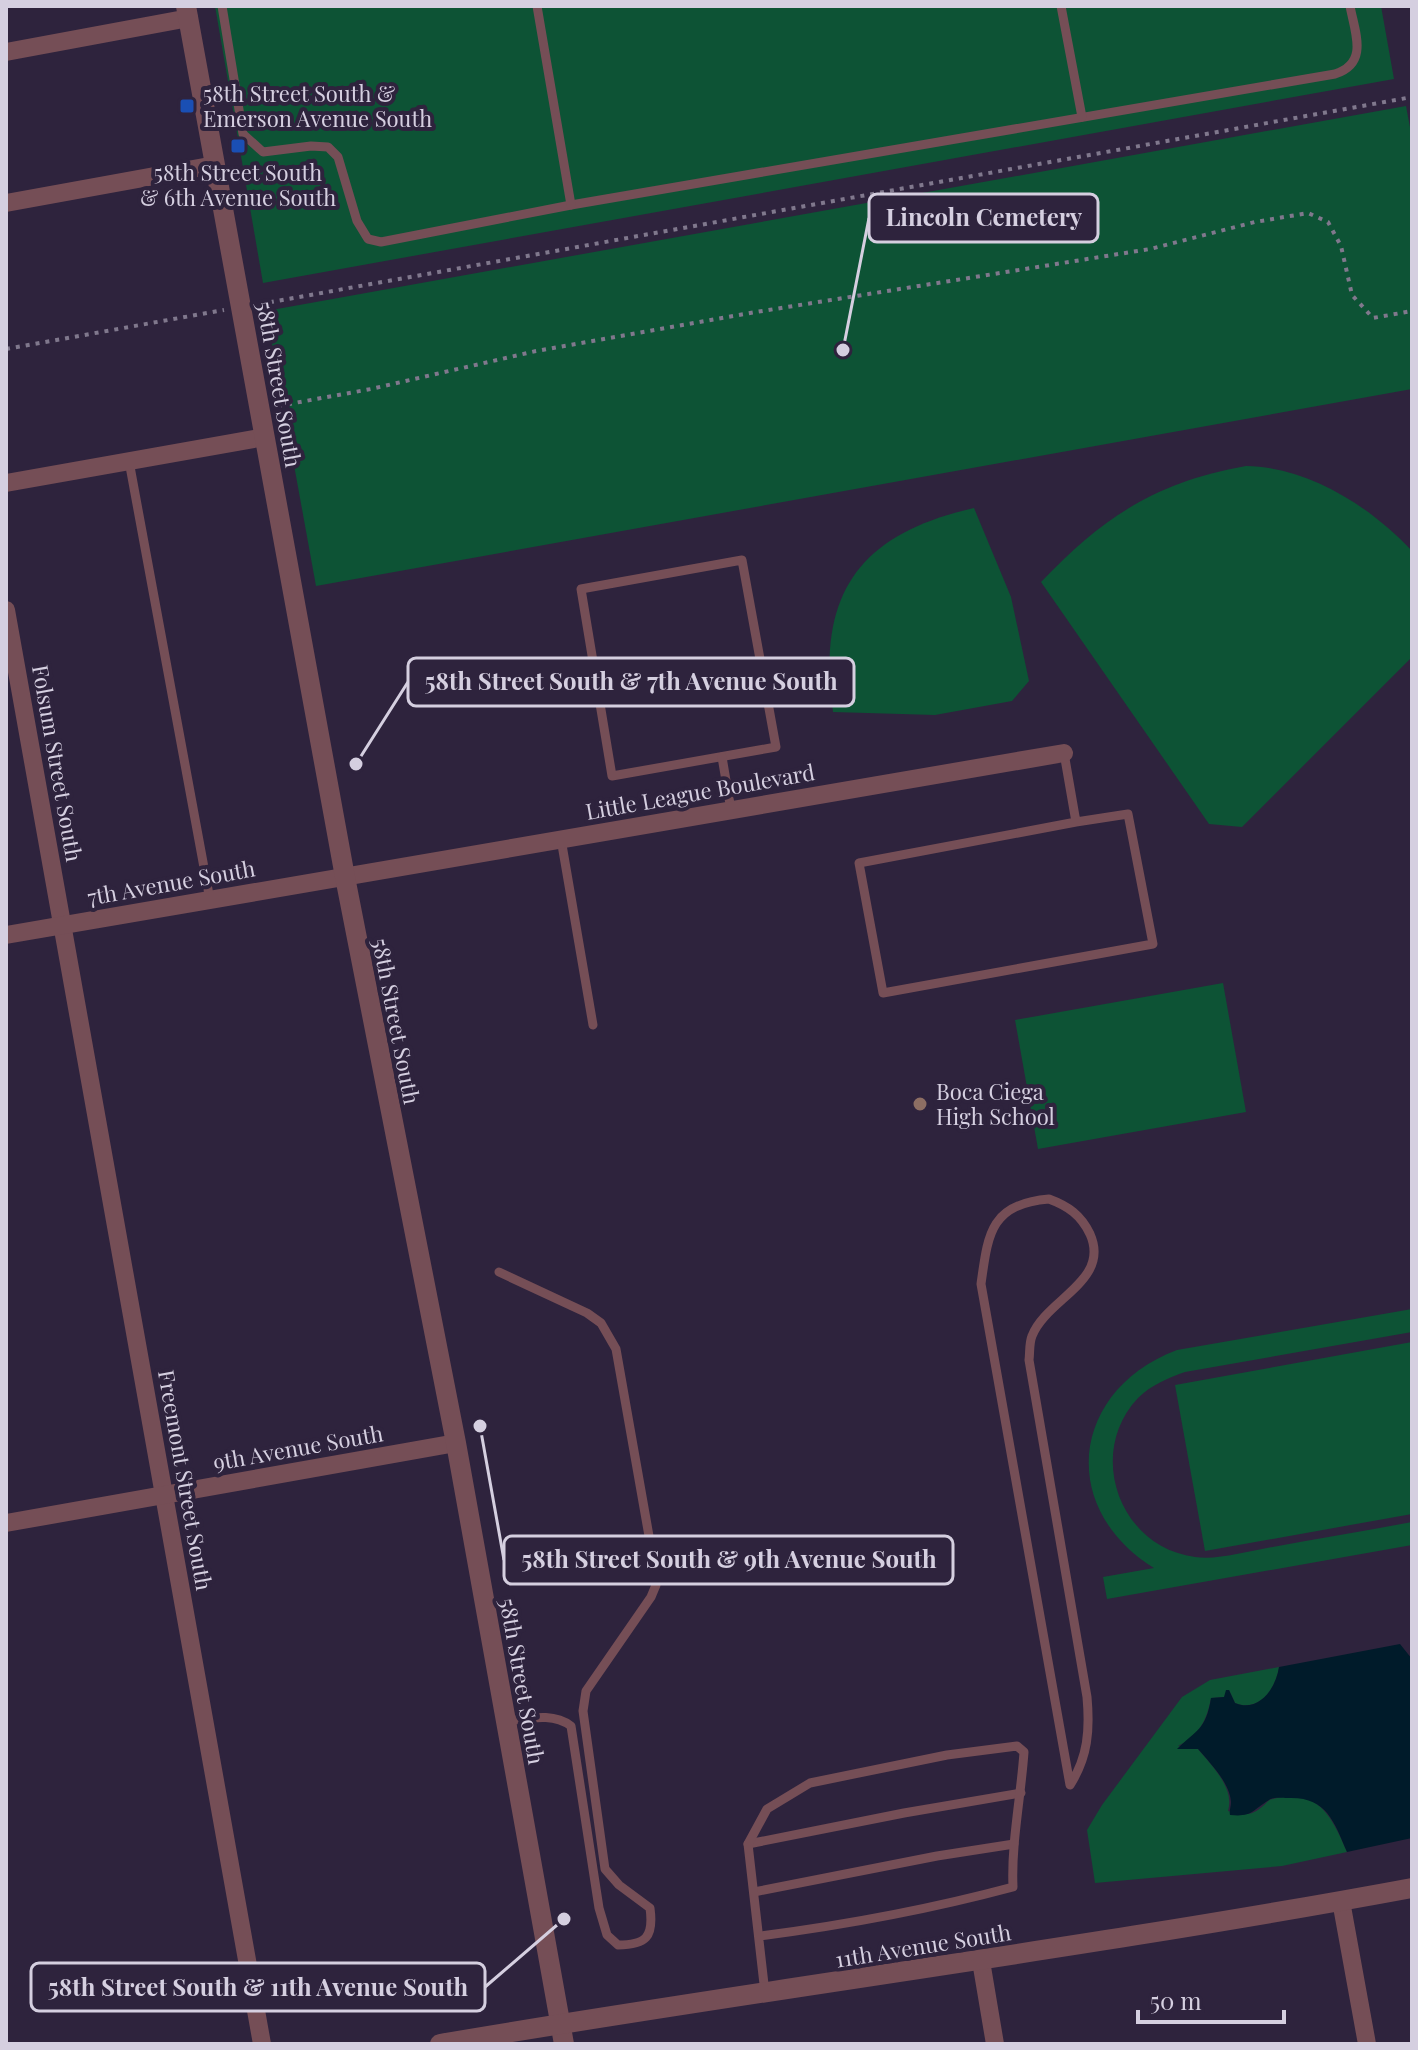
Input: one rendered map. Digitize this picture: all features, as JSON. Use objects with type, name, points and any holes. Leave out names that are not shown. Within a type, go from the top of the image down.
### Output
[{"type":"street","points":[[6,52],[188,12]]},
{"type":"street","name":"58th Street South","points":[[188,12],[345,877],[456,1443],[562,2034]]},
{"type":"street","points":[[6,203],[215,165]]},
{"type":"street","points":[[6,483],[265,437]]},
{"type":"street","name":"Folsum Street South","points":[[6,610],[63,925]]},
{"type":"street","name":"Little League Boulevard","points":[[345,877],[1064,753]]},
{"type":"street","name":"7th Avenue South","points":[[6,935],[345,877]]},
{"type":"street","name":"Freemont Street South","points":[[63,925],[262,2044]]},
{"type":"street","name":"9th Avenue South","points":[[6,1523],[456,1443]]},
{"type":"street","name":"11th Avenue South","points":[[440,2044],[562,2034],[765,1993],[981,1961],[1412,1888]]},
{"type":"street","points":[[1341,1901],[1367,2044]]},
{"type":"street","points":[[981,1961],[995,2044]]},
{"type":"lane","points":[[222,6],[243,134],[263,152],[328,147],[338,157],[357,221],[368,239],[381,242],[571,205],[1348,70],[1358,49],[1350,6]]},
{"type":"lane","points":[[537,6],[571,205]]},
{"type":"lane","points":[[1061,6],[1082,117]]},
{"type":"lane","points":[[129,461],[210,900]]},
{"type":"lane","points":[[742,560],[776,747],[722,757],[612,776],[581,589],[742,560]]},
{"type":"lane","points":[[1064,753],[1076,822]]},
{"type":"lane","points":[[722,757],[731,810]]},
{"type":"lane","points":[[1128,814],[1153,944],[883,993],[859,863],[1076,822],[1128,814]]},
{"type":"lane","points":[[561,839],[593,1025]]},
{"type":"lane","points":[[1049,1199],[1066,1205],[1082,1219],[1092,1238],[1094,1256],[1090,1273],[1049,1313],[1032,1335],[1029,1360],[1090,1727],[1086,1750],[1070,1785],[981,1284],[994,1222],[1011,1208],[1030,1201],[1049,1199]]},
{"type":"lane","points":[[499,1272],[587,1313],[601,1323],[616,1349],[656,1585],[651,1597],[586,1691],[583,1711],[605,1869],[619,1885],[650,1908],[652,1925],[646,1938],[636,1945],[618,1945],[607,1935],[599,1908],[571,1726],[551,1717],[506,1721]]},
{"type":"lane","points":[[760,1936],[818,1928],[1013,1887],[1012,1861],[1024,1752],[1017,1746],[947,1755],[810,1783],[767,1809],[748,1844],[765,1993]]},
{"type":"lane","points":[[748,1844],[1021,1793]]},
{"type":"lane","points":[[754,1892],[1014,1844]]},
{"type":"path","points":[[264,303],[1412,97]]},
{"type":"path","points":[[260,410],[371,389],[536,351],[756,312],[1150,249],[1255,222],[1308,213],[1328,222],[1341,246],[1352,295],[1373,318],[1412,311]]},
{"type":"path","points":[[6,349],[222,311]]},
{"type":"green space","points":[[215,6],[1381,6],[1394,79],[263,283]]},
{"type":"green space","points":[[1406,106],[1412,138],[1412,389],[316,586],[266,311]]},
{"type":"green space","points":[[1246,466],[1292,473],[1315,481],[1377,519],[1412,551],[1412,657],[1242,827],[1209,824],[1041,582],[1087,539],[1133,506],[1185,482]]},
{"type":"green space","points":[[974,508],[1011,597],[1029,681],[1012,701],[935,715],[833,712],[829,670],[832,634],[840,602],[854,576],[874,553],[901,534],[934,519]]},
{"type":"green space","points":[[1223,983],[1246,1112],[1038,1149],[1015,1020]]},
{"type":"green space","points":[[1412,1309],[1412,1332],[1185,1372],[1160,1382],[1138,1398],[1122,1420],[1114,1445],[1113,1470],[1118,1494],[1130,1517],[1147,1536],[1169,1550],[1195,1557],[1231,1555],[1412,1522],[1412,1545],[1107,1599],[1103,1577],[1154,1568],[1123,1543],[1102,1514],[1091,1483],[1089,1452],[1098,1421],[1115,1392],[1142,1368],[1177,1350]]},
{"type":"green space","points":[[1412,1342],[1412,1514],[1205,1551],[1175,1385]]},
{"type":"green space","points":[[1279,1667],[1270,1690],[1259,1702],[1252,1705],[1235,1703],[1229,1690],[1225,1697],[1211,1698],[1201,1726],[1178,1746],[1198,1749],[1215,1770],[1228,1794],[1228,1811],[1251,1813],[1271,1799],[1301,1797],[1312,1801],[1329,1817],[1347,1852],[1282,1866],[1095,1883],[1087,1830],[1182,1697],[1210,1680]]},
{"type":"water","points":[[1400,1644],[1412,1659],[1412,1838],[1347,1852],[1327,1813],[1311,1801],[1300,1798],[1273,1798],[1248,1814],[1230,1815],[1230,1795],[1213,1767],[1198,1749],[1177,1749],[1203,1723],[1211,1698],[1224,1697],[1226,1690],[1229,1690],[1235,1703],[1252,1705],[1270,1690],[1279,1667]]},
{"type":"place","name":"58th Street South & Emerson Avenue South","points":[[187,106]]},
{"type":"place","name":"58th Street South & 6th Avenue South","points":[[238,146]]},
{"type":"place","name":"Lincoln Cemetery","points":[[843,350]]},
{"type":"place","name":"58th Street South & 7th Avenue South","points":[[356,764]]},
{"type":"place","name":"Boca Ciega High School","points":[[920,1104]]},
{"type":"place","name":"58th Street South & 9th Avenue South","points":[[480,1426]]},
{"type":"place","name":"58th Street South & 11th Avenue South","points":[[564,1919]]}]
